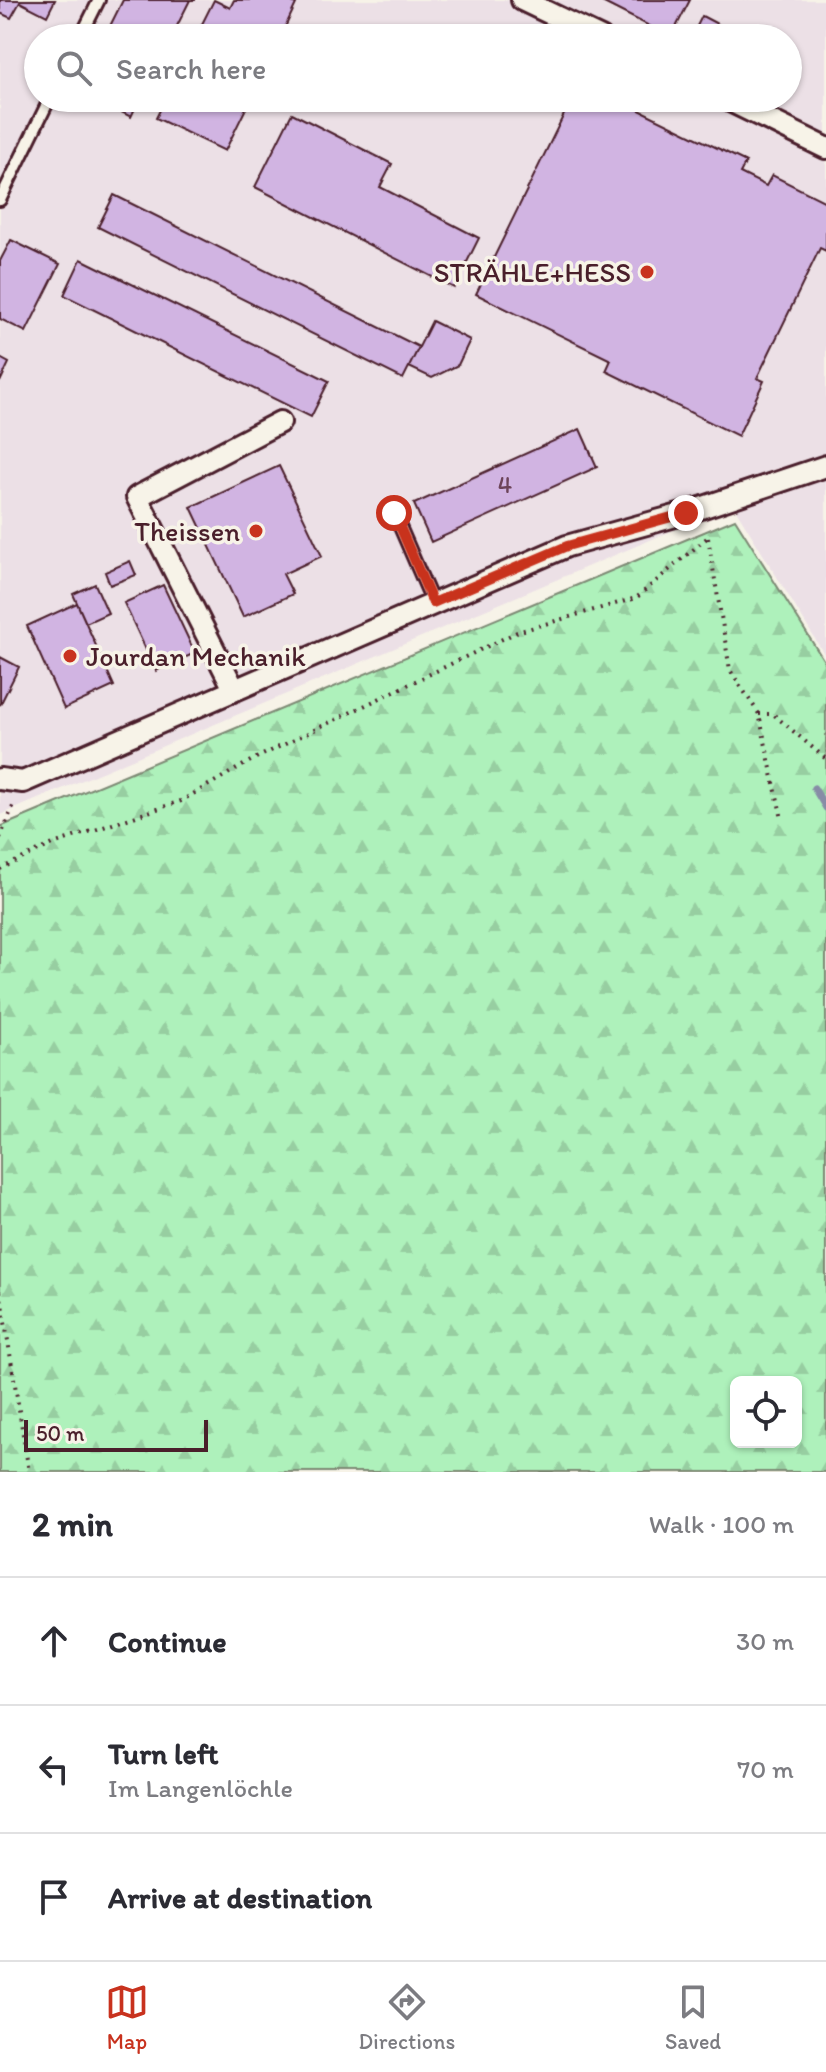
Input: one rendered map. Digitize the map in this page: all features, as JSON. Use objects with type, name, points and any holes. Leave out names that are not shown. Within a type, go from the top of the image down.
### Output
[{"type":"street","points":[[522,0],[572,24]]},
{"type":"street","points":[[753,112],[826,148]]},
{"type":"street","points":[[234,689],[137,497],[280,422]]},
{"type":"street","points":[[0,779],[23,782],[567,546],[704,507],[826,466]]},
{"type":"lane","points":[[87,24],[99,0]]},
{"type":"lane","points":[[0,200],[43,112]]},
{"type":"lane","points":[[394,513],[433,603]]},
{"type":"path","points":[[704,507],[730,670],[759,714],[782,819]]},
{"type":"path","points":[[0,869],[53,844],[181,801],[254,759],[517,632],[636,598],[708,537]]},
{"type":"path","points":[[759,714],[773,714],[826,759]]},
{"type":"path","points":[[0,838],[23,782]]},
{"type":"path","points":[[0,1291],[29,1472]]},
{"type":"shaded area","points":[[0,0],[826,0],[826,657],[733,505],[0,815]]},
{"type":"green space","points":[[735,519],[826,664],[826,1472],[0,1472],[0,827]]},
{"type":"building","points":[[0,0],[55,0],[47,16],[20,2],[11,18],[0,13]]},
{"type":"building","points":[[123,0],[190,0],[178,24],[111,24]]},
{"type":"building","points":[[214,0],[230,8],[234,0],[288,0],[296,4],[287,24],[202,24]]},
{"type":"building","points":[[598,0],[690,0],[678,24],[645,24]]},
{"type":"building","points":[[702,16],[717,24],[698,24]]},
{"type":"building","points":[[159,112],[244,112],[225,151],[156,118]]},
{"type":"building","name":"STRÄHLE+HESS","points":[[565,112],[644,112],[746,162],[740,173],[766,186],[772,175],[826,202],[826,251],[820,248],[757,378],[764,381],[738,436],[606,371],[611,360],[476,294]]},
{"type":"building","points":[[292,113],[392,164],[380,187],[479,238],[454,288],[255,187]]},
{"type":"building","points":[[114,195],[419,347],[403,379],[98,227]]},
{"type":"building","points":[[11,240],[60,264],[26,332],[0,319],[0,261]]},
{"type":"building","points":[[81,259],[329,381],[311,417],[64,295]]},
{"type":"building","points":[[432,321],[470,340],[458,365],[432,378],[409,367]]},
{"type":"building","points":[[0,358],[9,363],[0,382]]},
{"type":"building","points":[[580,429],[597,467],[431,542],[414,504]]},
{"type":"building","name":"Theissen","points":[[279,466],[322,556],[283,574],[293,594],[243,617],[191,507]]},
{"type":"building","points":[[130,561],[136,575],[110,585],[105,572]]},
{"type":"building","points":[[95,584],[108,613],[86,623],[73,594]]},
{"type":"building","points":[[163,585],[195,653],[156,671],[124,603]]},
{"type":"building","name":"Jourdan Mechanik","points":[[77,603],[114,686],[64,709],[27,626]]},
{"type":"building","points":[[0,657],[19,667],[0,705]]},
{"type":"waterway","points":[[814,788],[826,808]]},
{"type":"place","name":"STRÄHLE+HESS","points":[[647,272]]},
{"type":"place","name":"Theissen","points":[[256,531]]},
{"type":"place","name":"Jourdan Mechanik","points":[[70,656]]},
{"type":"route","points":[[394,513],[433,603],[567,546],[686,513]]}]
